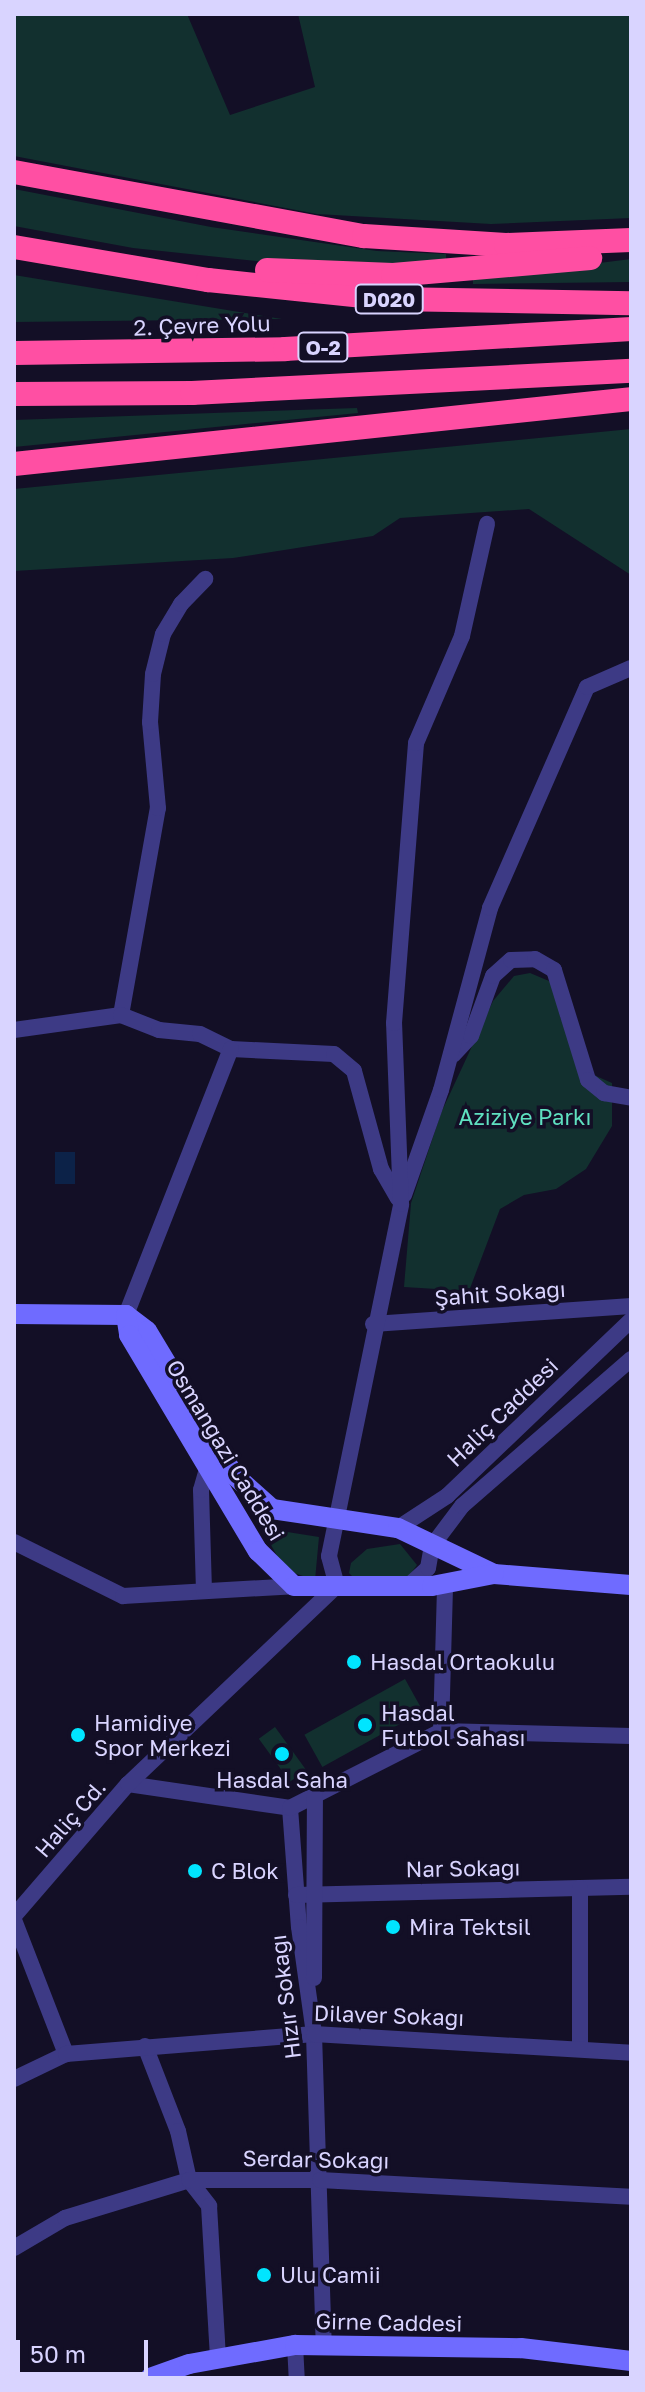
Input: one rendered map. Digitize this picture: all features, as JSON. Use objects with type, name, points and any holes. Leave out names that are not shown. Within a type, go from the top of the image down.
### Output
[{"type":"highway","points":[[14,172],[364,236],[506,245],[631,240]]},
{"type":"highway","name":"D020","points":[[14,247],[149,272],[392,299],[631,303]]},
{"type":"highway","points":[[149,272],[231,267],[393,275],[631,253]]},
{"type":"highway","name":"2. Çevre Yolu","points":[[14,353],[285,349],[631,329]]},
{"type":"highway","name":"O-2","points":[[14,394],[192,393],[631,371]]},
{"type":"highway","points":[[14,464],[631,399]]},
{"type":"street","points":[[401,1204],[394,1023],[416,743],[462,636],[487,524]]},
{"type":"street","points":[[121,1015],[158,808],[150,722],[153,674],[163,634],[181,604],[205,579]]},
{"type":"street","points":[[337,1586],[329,1556],[340,1523],[373,1324],[401,1204],[449,1059],[490,908],[587,687],[631,668]]},
{"type":"street","points":[[449,1059],[471,1036],[493,976],[511,960],[535,959],[557,977],[588,1080],[604,1093],[631,1098]]},
{"type":"street","points":[[14,1030],[121,1015],[159,1030],[200,1034],[231,1049],[334,1054],[354,1071],[381,1169],[401,1204]]},
{"type":"street","points":[[126,1315],[231,1049]]},
{"type":"street","name":"Şahit Sokağı","points":[[373,1324],[631,1306]]},
{"type":"street","points":[[14,1314],[126,1315],[147,1331],[234,1475],[258,1499],[291,1515],[398,1528],[494,1574]]},
{"type":"street","name":"Osmangazi Caddesi","points":[[126,1315],[129,1335],[267,1565],[294,1586]]},
{"type":"street","name":"Haliç Caddesi","points":[[398,1528],[447,1496],[631,1320]]},
{"type":"street","name":"Haliç Caddesi","points":[[407,1587],[428,1568],[432,1546],[462,1506],[631,1359]]},
{"type":"street","points":[[204,1591],[201,1490],[208,1465]]},
{"type":"street","points":[[14,1542],[123,1596],[294,1586],[407,1587],[445,1584],[494,1574],[631,1585]]},
{"type":"street","points":[[441,1731],[445,1584]]},
{"type":"street","name":"Haliç Cd.","points":[[14,1918],[128,1784],[337,1586]]},
{"type":"street","points":[[128,1784],[290,1808],[441,1731],[631,1736]]},
{"type":"street","points":[[314,2034],[315,1795]]},
{"type":"street","name":"Hızır Sokağı","points":[[290,1808],[296,1895],[314,2034],[324,2345]]},
{"type":"street","name":"Nar Sokağı","points":[[296,1895],[631,1887]]},
{"type":"street","points":[[580,1888],[580,2049]]},
{"type":"street","points":[[14,1918],[66,2054]]},
{"type":"street","name":"Dilaver Sokağı","points":[[14,2079],[66,2054],[314,2034],[631,2053]]},
{"type":"street","points":[[145,2046],[178,2131],[189,2180],[209,2206],[218,2357]]},
{"type":"street","name":"Serdar Sokağı","points":[[14,2248],[65,2218],[189,2180],[320,2180],[631,2197]]},
{"type":"street","points":[[295,2345],[297,2378]]},
{"type":"street","name":"Girne Caddesi","points":[[150,2378],[218,2357],[295,2345],[521,2348],[631,2361]]},
{"type":"green space","points":[[14,14],[187,14],[230,115],[315,87],[298,14],[631,14],[631,218],[491,224],[317,214],[14,156]]},
{"type":"green space","points":[[14,189],[211,227],[377,251],[446,254],[446,263],[275,263],[133,248],[14,226]]},
{"type":"green space","points":[[631,259],[631,282],[473,284],[473,279]]},
{"type":"green space","points":[[14,275],[282,319],[14,322]]},
{"type":"green space","points":[[357,408],[358,413],[14,447],[14,420]]},
{"type":"green space","points":[[631,429],[631,575],[529,509],[400,518],[373,536],[233,558],[14,571],[14,489]]},
{"type":"green space","name":"Aziziye Parkı","points":[[530,973],[549,981],[560,994],[560,1017],[587,1072],[612,1083],[612,1126],[586,1169],[556,1189],[524,1195],[500,1209],[469,1291],[404,1287],[411,1203],[441,1113],[493,1001],[514,976]]},
{"type":"green space","points":[[256,1518],[281,1531],[319,1537],[315,1580],[285,1570]]},
{"type":"green space","points":[[400,1544],[417,1565],[406,1580],[355,1579],[349,1573],[351,1563],[367,1549]]},
{"type":"green space","name":"Hasdal Futbol Sahası","points":[[405,1679],[423,1711],[322,1767],[304,1735]]},
{"type":"green space","name":"Hasdal Saha","points":[[275,1727],[306,1770],[290,1782],[259,1739]]},
{"type":"water","points":[[55,1152],[75,1152],[75,1184],[55,1184]]},
{"type":"place","name":"Hasdal Ortaokulu","points":[[354,1662]]},
{"type":"place","name":"Hasdal Futbol Sahası","points":[[365,1725]]},
{"type":"place","name":"Hamidiye Spor Merkezi","points":[[78,1735]]},
{"type":"place","name":"Hasdal Saha","points":[[282,1754]]},
{"type":"place","name":"C Blok","points":[[195,1871]]},
{"type":"place","name":"Mira Tektsil","points":[[393,1927]]},
{"type":"place","name":"Ulu Camii","points":[[264,2275]]}]
